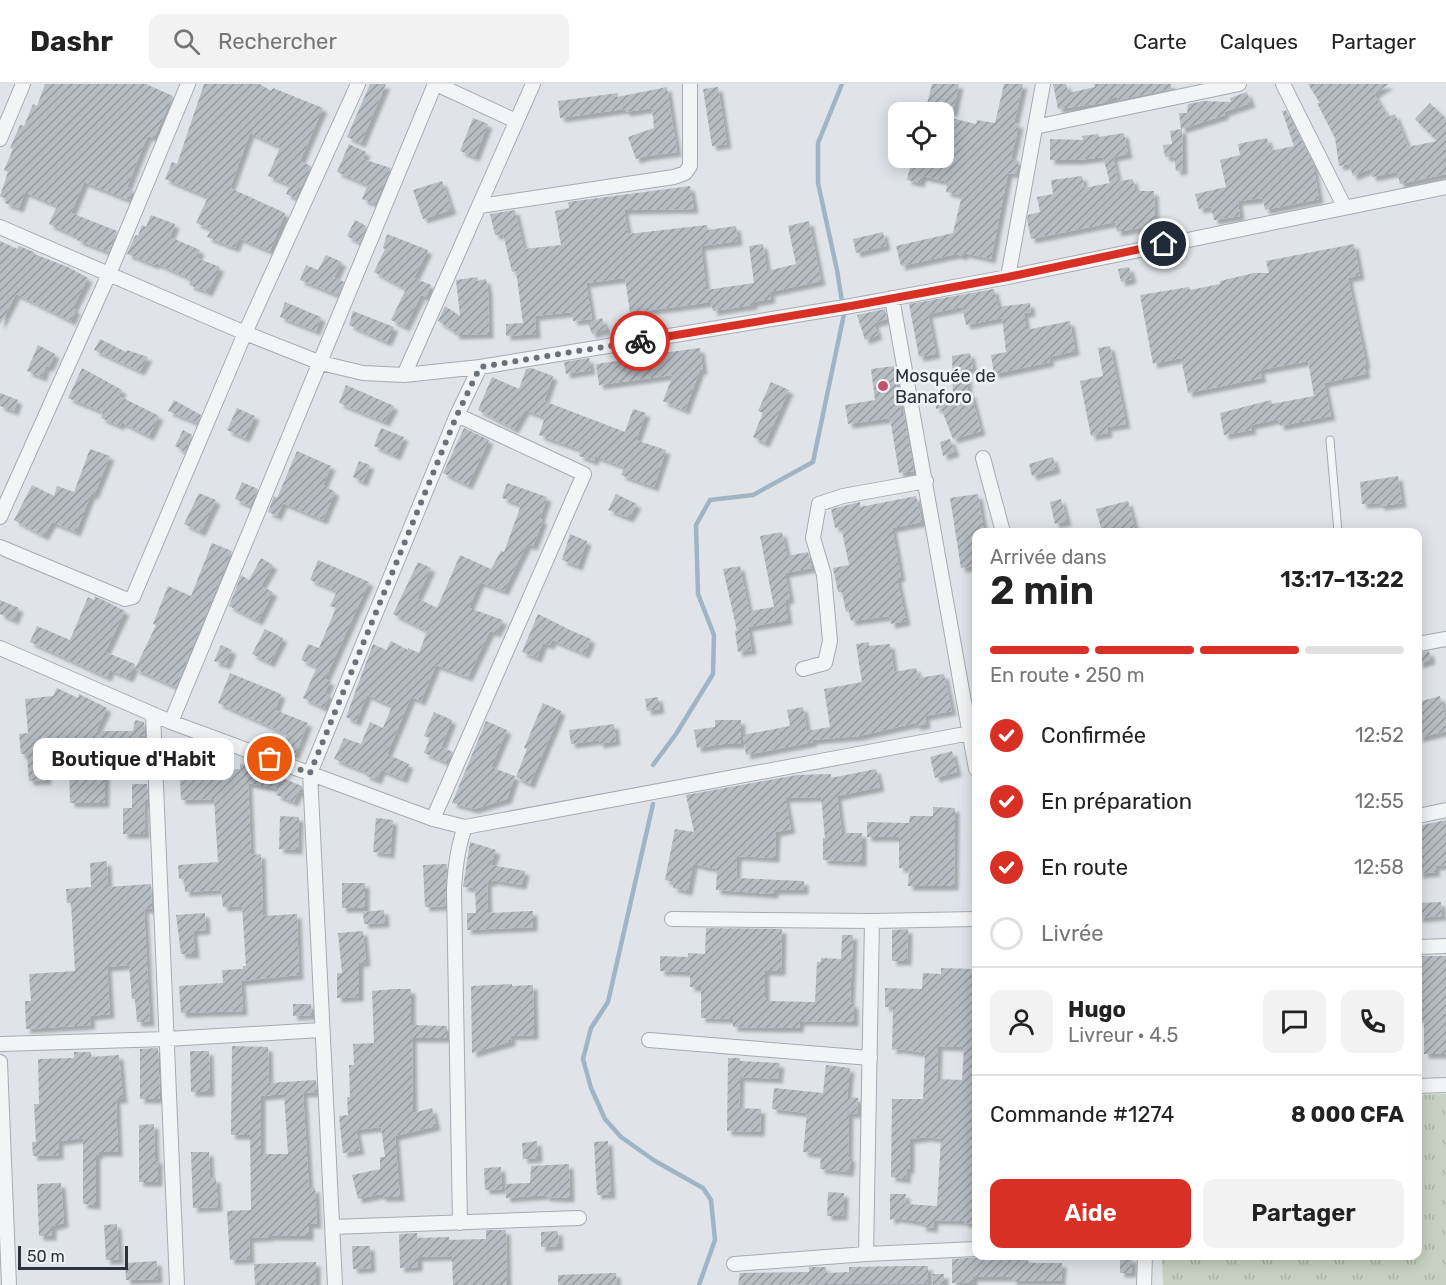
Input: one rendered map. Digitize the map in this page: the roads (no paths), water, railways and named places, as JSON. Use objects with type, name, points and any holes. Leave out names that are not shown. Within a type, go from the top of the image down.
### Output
[{"type":"street","points":[[0,139],[22,84]]},
{"type":"street","points":[[0,517],[109,274],[188,84]]},
{"type":"street","points":[[0,547],[125,599],[134,597],[245,333],[358,84]]},
{"type":"street","points":[[171,722],[436,84],[516,121]]},
{"type":"street","points":[[404,375],[533,84]]},
{"type":"street","points":[[480,206],[674,177],[685,173],[690,166],[690,84]]},
{"type":"street","points":[[1008,277],[1043,84]]},
{"type":"street","points":[[1035,126],[1239,84]]},
{"type":"street","points":[[1283,84],[1344,206]]},
{"type":"street","points":[[0,227],[245,333],[321,363],[363,373],[404,375],[480,367],[851,306],[1008,277],[1344,206],[1446,187]]},
{"type":"street","points":[[892,298],[972,722]]},
{"type":"street","points":[[335,1285],[310,773],[457,415],[480,367]]},
{"type":"street","points":[[433,819],[584,474],[457,415]]},
{"type":"street","points":[[983,458],[1002,528]]},
{"type":"street","points":[[802,669],[825,663],[830,641],[824,575],[813,538],[819,504],[843,496],[926,481]]},
{"type":"street","points":[[1422,643],[1446,639]]},
{"type":"street","points":[[0,648],[171,722],[433,819],[465,827],[972,732]]},
{"type":"street","points":[[153,714],[177,1285]]},
{"type":"street","points":[[1422,815],[1446,810]]},
{"type":"street","points":[[460,1223],[454,890],[458,850],[465,827]]},
{"type":"street","points":[[672,919],[872,921],[972,919]]},
{"type":"street","points":[[866,1254],[872,921]]},
{"type":"street","points":[[1422,947],[1446,946]]},
{"type":"street","points":[[0,1044],[167,1039],[321,1030]]},
{"type":"street","points":[[649,1040],[870,1058]]},
{"type":"street","points":[[0,1062],[9,1285]]},
{"type":"street","points":[[1422,1086],[1446,1085]]},
{"type":"street","points":[[332,1227],[579,1218]]},
{"type":"street","points":[[734,1264],[972,1249]]},
{"type":"street","points":[[1144,1285],[1145,1260]]},
{"type":"lane","points":[[1330,440],[1338,528]]},
{"type":"waterway","points":[[653,765],[676,734],[713,674],[714,635],[698,594],[696,525],[710,500],[753,495],[813,462],[844,314],[818,183],[818,143],[842,84]]},
{"type":"waterway","points":[[653,804],[608,1002],[591,1028],[583,1059],[591,1088],[605,1119],[621,1137],[655,1161],[703,1188],[711,1200],[715,1240],[699,1285]]},
{"type":"place","name":"Mosquée de Banaforo","points":[[883,386]]},
{"type":"place","name":"Boutique d'Habit","points":[[270,759]]}]
